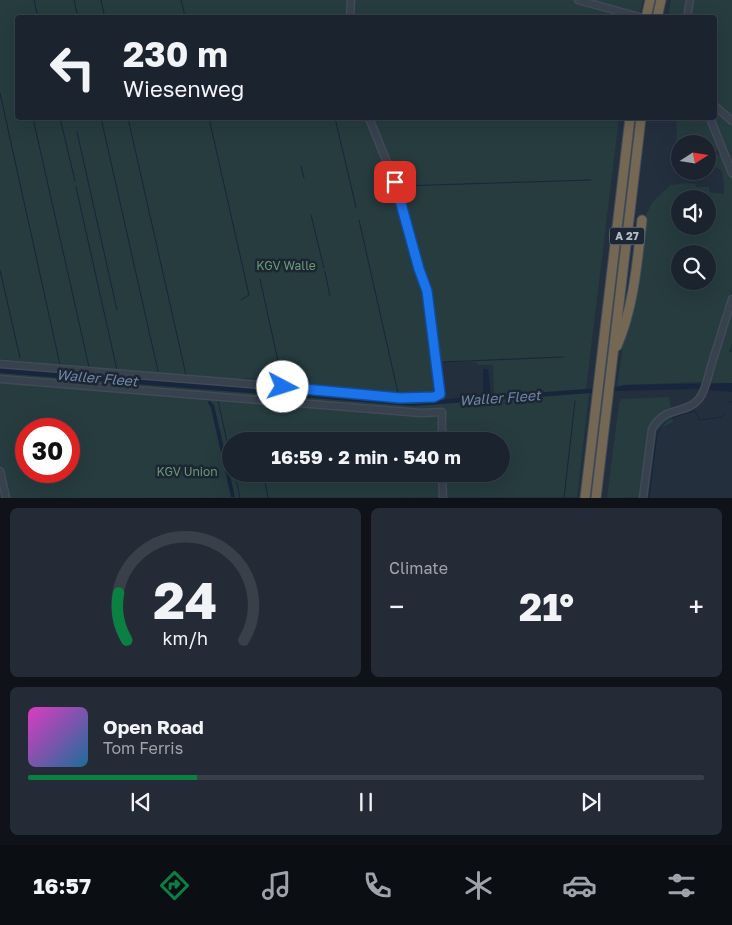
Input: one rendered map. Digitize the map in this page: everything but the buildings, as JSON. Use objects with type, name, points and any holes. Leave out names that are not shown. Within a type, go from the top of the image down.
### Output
[{"type":"highway","points":[[658,15],[661,0]]},
{"type":"highway","name":"A 27","points":[[585,498],[630,120]]},
{"type":"highway","name":"A 27","points":[[596,498],[641,120]]},
{"type":"highway","points":[[613,355],[621,336],[634,290],[642,220]]},
{"type":"street","points":[[350,15],[351,0]]},
{"type":"street","points":[[578,0],[624,13],[647,9]]},
{"type":"street","points":[[688,15],[690,0]]},
{"type":"street","points":[[717,110],[732,121]]},
{"type":"street","points":[[0,364],[350,392],[400,398],[434,397],[440,394],[427,291],[395,182],[370,120]]},
{"type":"street","points":[[711,120],[732,173]]},
{"type":"street","points":[[643,498],[652,429],[657,420],[664,415],[688,407],[703,393],[732,299]]},
{"type":"street","points":[[0,379],[421,413],[442,412],[442,432]]},
{"type":"street","points":[[0,471],[6,498]]},
{"type":"street","points":[[442,482],[443,498]]},
{"type":"green space","name":"KGV Walle","points":[[0,0],[643,0],[640,13],[632,11],[631,15],[15,15],[15,120],[619,120],[586,389],[494,396],[493,365],[479,365],[475,362],[433,362],[436,388],[434,394],[400,396],[261,382],[259,375],[257,375],[258,379],[243,378],[242,381],[0,359]]},
{"type":"green space","points":[[671,0],[687,0],[684,12],[681,15],[668,15]]},
{"type":"green space","points":[[692,0],[732,0],[732,117],[717,102],[717,15],[691,15]]},
{"type":"green space","points":[[717,113],[732,123],[732,166],[713,120],[717,120]]},
{"type":"green space","points":[[676,120],[707,120],[713,135],[676,135]]},
{"type":"green space","points":[[719,154],[722,156],[732,177],[732,289],[702,382],[624,385],[617,387],[624,338],[638,275],[645,217],[652,203],[670,185],[686,183],[697,184],[695,187],[709,187],[709,190],[671,190],[671,235],[716,235],[716,193],[724,194],[722,171],[716,167],[716,157]]},
{"type":"green space","points":[[732,314],[732,343],[729,352],[732,352],[732,383],[710,383]]},
{"type":"green space","points":[[0,365],[434,398],[441,388],[444,387],[445,400],[372,399],[0,368]]},
{"type":"green space","name":"KGV Union","points":[[0,373],[413,406],[589,393],[577,497],[0,498],[0,383],[392,414],[439,415],[440,429],[447,428],[446,409],[413,410],[0,377]]},
{"type":"green space","points":[[669,397],[673,422],[654,431],[646,497],[607,498],[619,403],[622,399]]},
{"type":"water","name":"Waller Fleet","points":[[0,368],[412,401],[431,401],[483,395],[483,369],[488,369],[491,396],[624,385],[732,383],[732,392],[697,389],[617,391],[413,406],[0,373]]},
{"type":"water","points":[[209,400],[214,405],[222,440],[222,457],[211,408],[208,403]]},
{"type":"water","points":[[228,482],[232,482],[235,497],[231,497]]},
{"type":"waterway","points":[[34,0],[37,15]]},
{"type":"waterway","points":[[74,0],[77,15]]},
{"type":"waterway","points":[[101,0],[104,15]]},
{"type":"waterway","points":[[181,0],[185,15]]},
{"type":"waterway","name":"Waller Fleet","points":[[0,93],[60,365]]},
{"type":"waterway","name":"Waller Fleet","points":[[33,120],[89,367]]},
{"type":"waterway","points":[[60,120],[75,181]]},
{"type":"waterway","points":[[101,120],[158,371]]},
{"type":"waterway","points":[[128,120],[186,375]]},
{"type":"waterway","points":[[209,120],[249,295],[241,300]]},
{"type":"waterway","points":[[335,120],[356,207]]},
{"type":"waterway","points":[[77,132],[117,310]]},
{"type":"waterway","points":[[385,149],[395,174]]},
{"type":"waterway","points":[[301,166],[304,178]]},
{"type":"waterway","points":[[400,186],[591,180]]},
{"type":"waterway","points":[[398,181],[407,211]]},
{"type":"waterway","name":"Waller Fleet","points":[[76,187],[117,370]]},
{"type":"waterway","points":[[311,215],[324,268]]},
{"type":"waterway","points":[[359,220],[398,393]]},
{"type":"waterway","points":[[0,270],[20,358]]},
{"type":"waterway","points":[[325,272],[330,296]]},
{"type":"waterway","points":[[260,279],[282,379]]},
{"type":"waterway","points":[[443,362],[563,357]]},
{"type":"waterway","points":[[218,401],[225,432]]},
{"type":"waterway","points":[[564,498],[575,401]]},
{"type":"waterway","points":[[649,498],[657,435],[663,425],[672,418],[695,411],[700,420],[721,417],[725,413]]},
{"type":"waterway","points":[[438,416],[439,426]]},
{"type":"waterway","points":[[237,482],[240,498]]},
{"type":"waterway","points":[[265,482],[268,498]]},
{"type":"waterway","points":[[439,482],[440,498]]},
{"type":"route","points":[[283,387],[400,398],[434,397],[440,394],[427,291],[395,182]]}]
